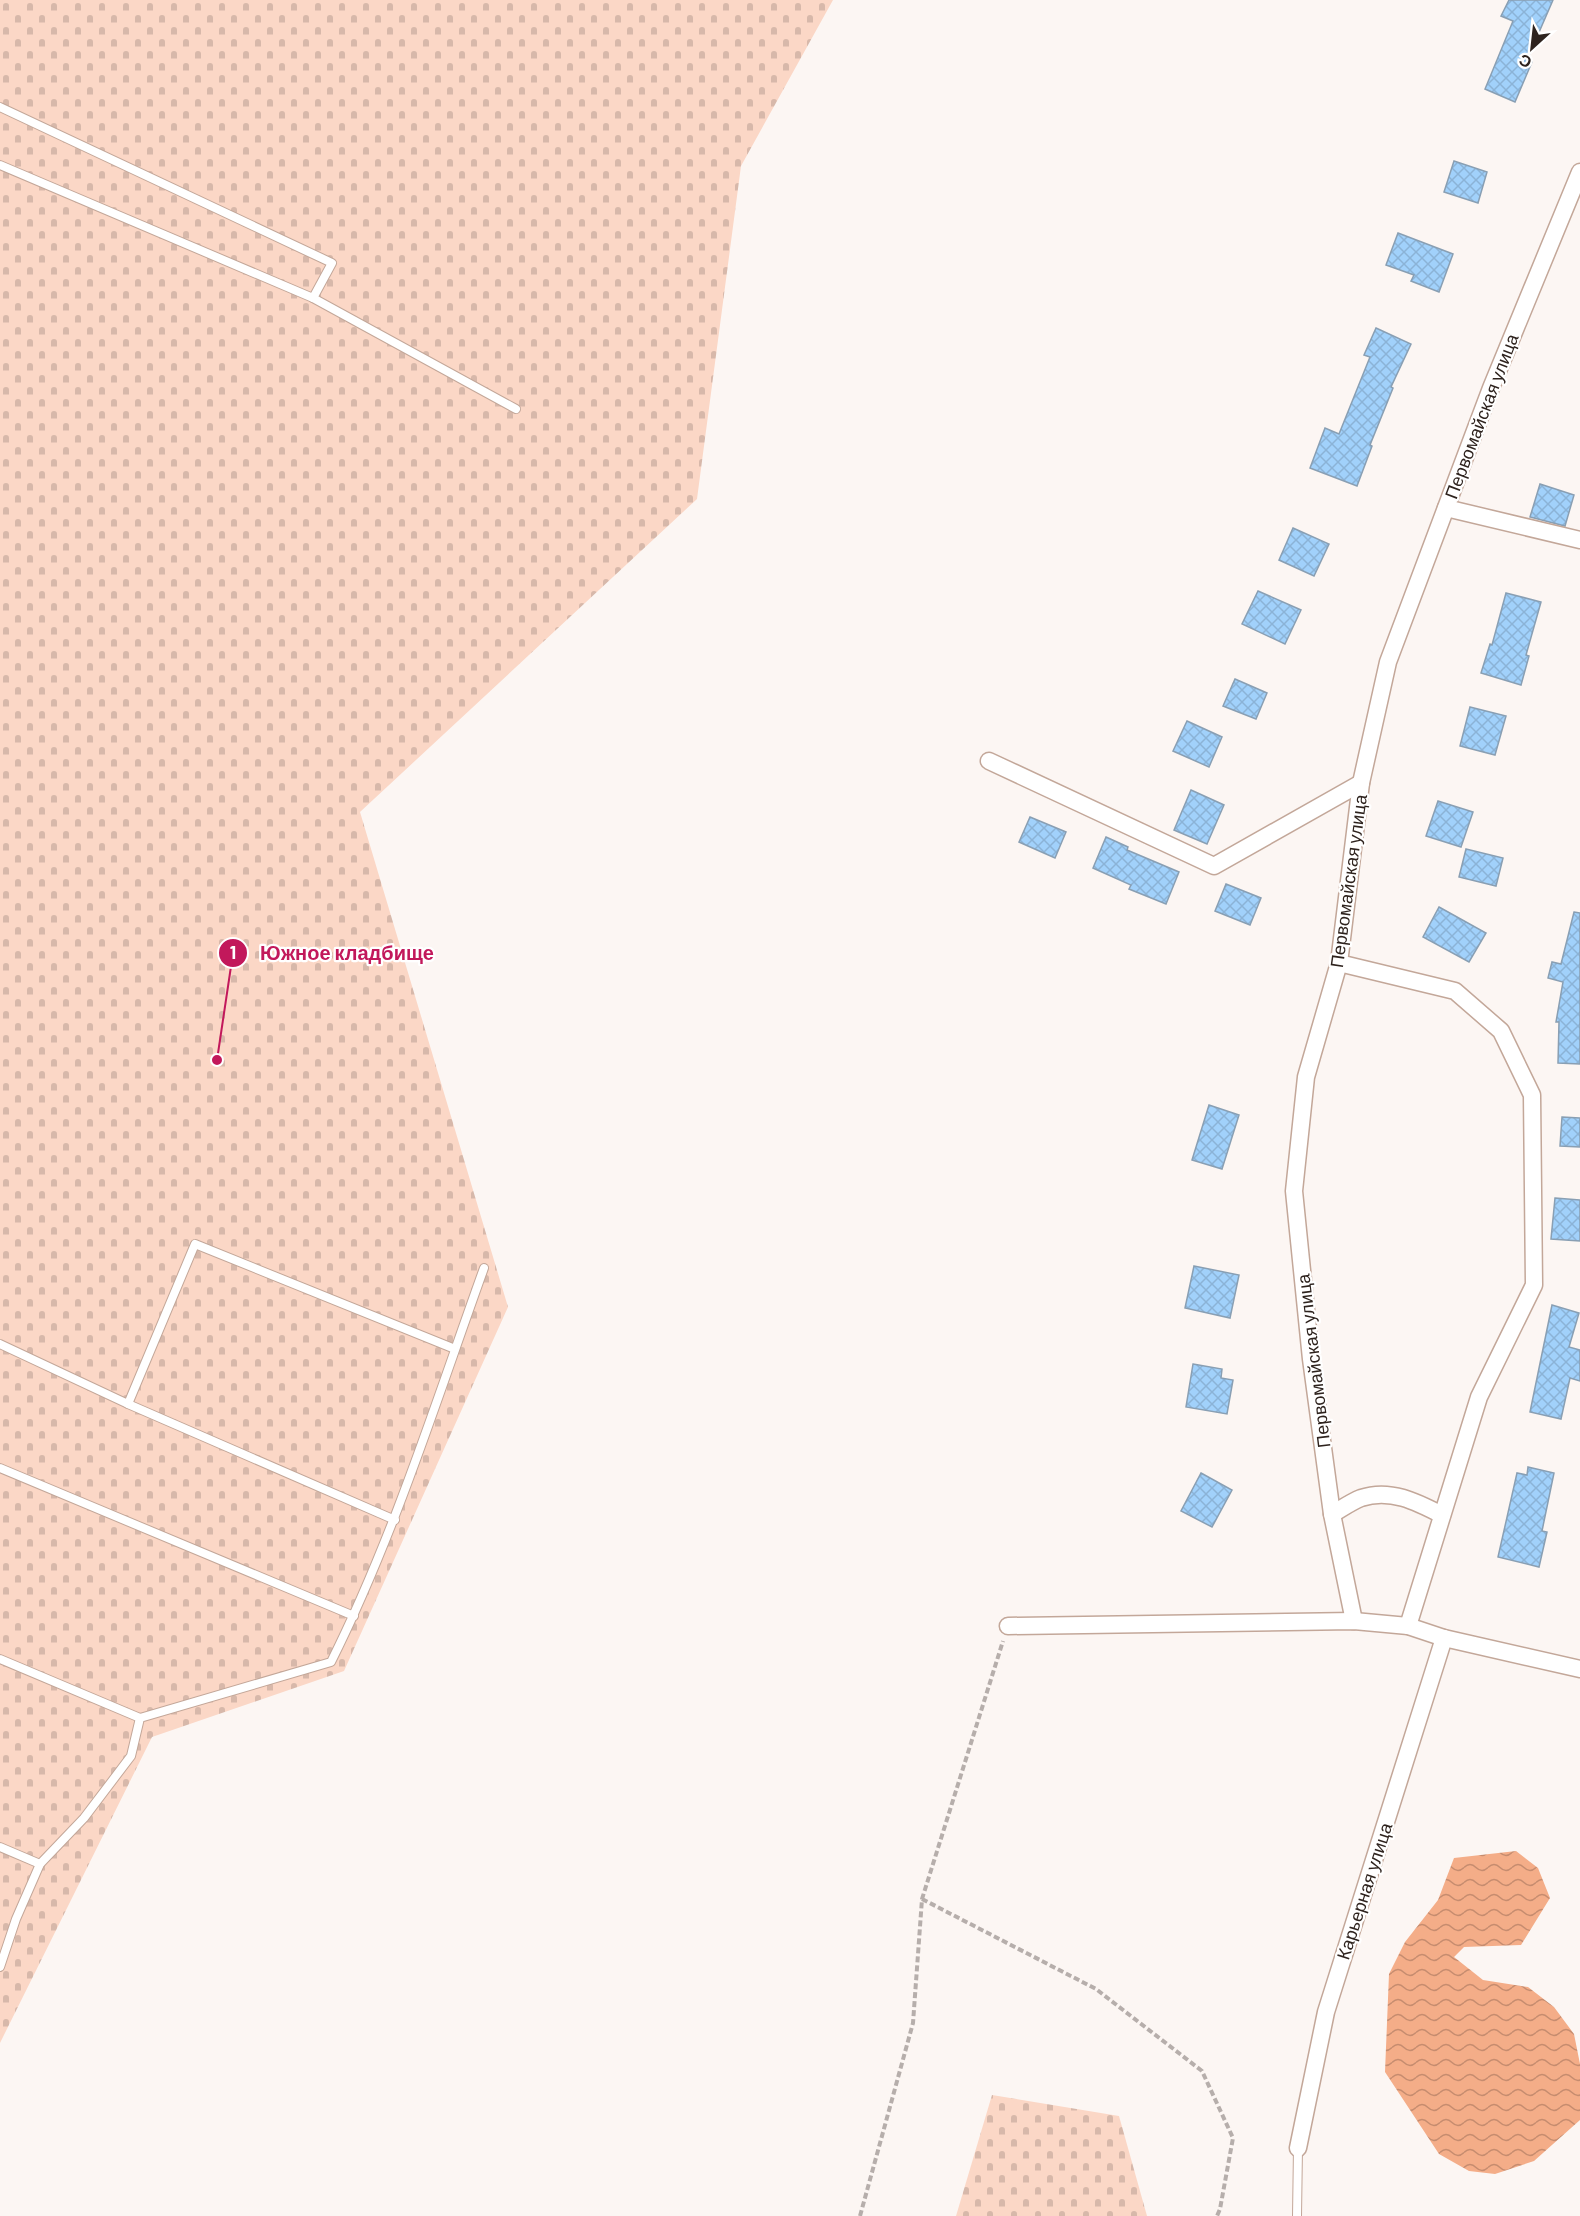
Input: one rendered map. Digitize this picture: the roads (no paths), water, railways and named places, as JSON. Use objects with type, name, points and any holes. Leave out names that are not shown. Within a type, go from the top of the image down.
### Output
[{"type":"street","name":"Первомайская улица","points":[[1354,1621],[1332,1514],[1311,1359],[1294,1191],[1306,1077],[1339,963],[1361,783],[1388,662],[1491,388],[1580,172]]},
{"type":"street","points":[[1446,508],[1580,540]]},
{"type":"street","points":[[989,761],[1214,866],[1361,783]]},
{"type":"street","points":[[1339,963],[1455,991],[1501,1031],[1532,1095],[1534,1285],[1479,1397],[1408,1626]]},
{"type":"street","points":[[1332,1514],[1362,1498],[1383,1495],[1409,1498],[1442,1515]]},
{"type":"street","points":[[1008,1626],[1354,1621],[1408,1626],[1444,1638],[1580,1670]]},
{"type":"street","name":"Карьерная улица","points":[[1298,2148],[1326,2012],[1444,1638]]},
{"type":"lane","points":[[0,107],[332,263],[313,298]]},
{"type":"lane","points":[[0,165],[313,298],[516,409]]},
{"type":"lane","points":[[128,1404],[195,1244],[455,1349]]},
{"type":"lane","points":[[0,1659],[140,1718],[331,1662],[354,1616],[395,1521],[484,1268]]},
{"type":"lane","points":[[0,1344],[128,1404],[395,1521]]},
{"type":"lane","points":[[0,1468],[354,1616]]},
{"type":"lane","points":[[0,1967],[16,1919],[40,1864],[84,1818],[131,1756],[140,1718]]},
{"type":"lane","points":[[0,1847],[40,1864]]},
{"type":"lane","points":[[1297,2216],[1298,2148]]},
{"type":"water","points":[[1516,1851],[1538,1868],[1550,1898],[1521,1945],[1464,1947],[1454,1957],[1483,1980],[1528,1987],[1554,2007],[1574,2034],[1580,2064],[1580,2120],[1534,2161],[1495,2174],[1469,2171],[1439,2154],[1385,2072],[1389,1974],[1405,1942],[1438,1900],[1454,1858]]},
{"type":"place","name":"Южное кладбище","points":[[217,1060]]}]
